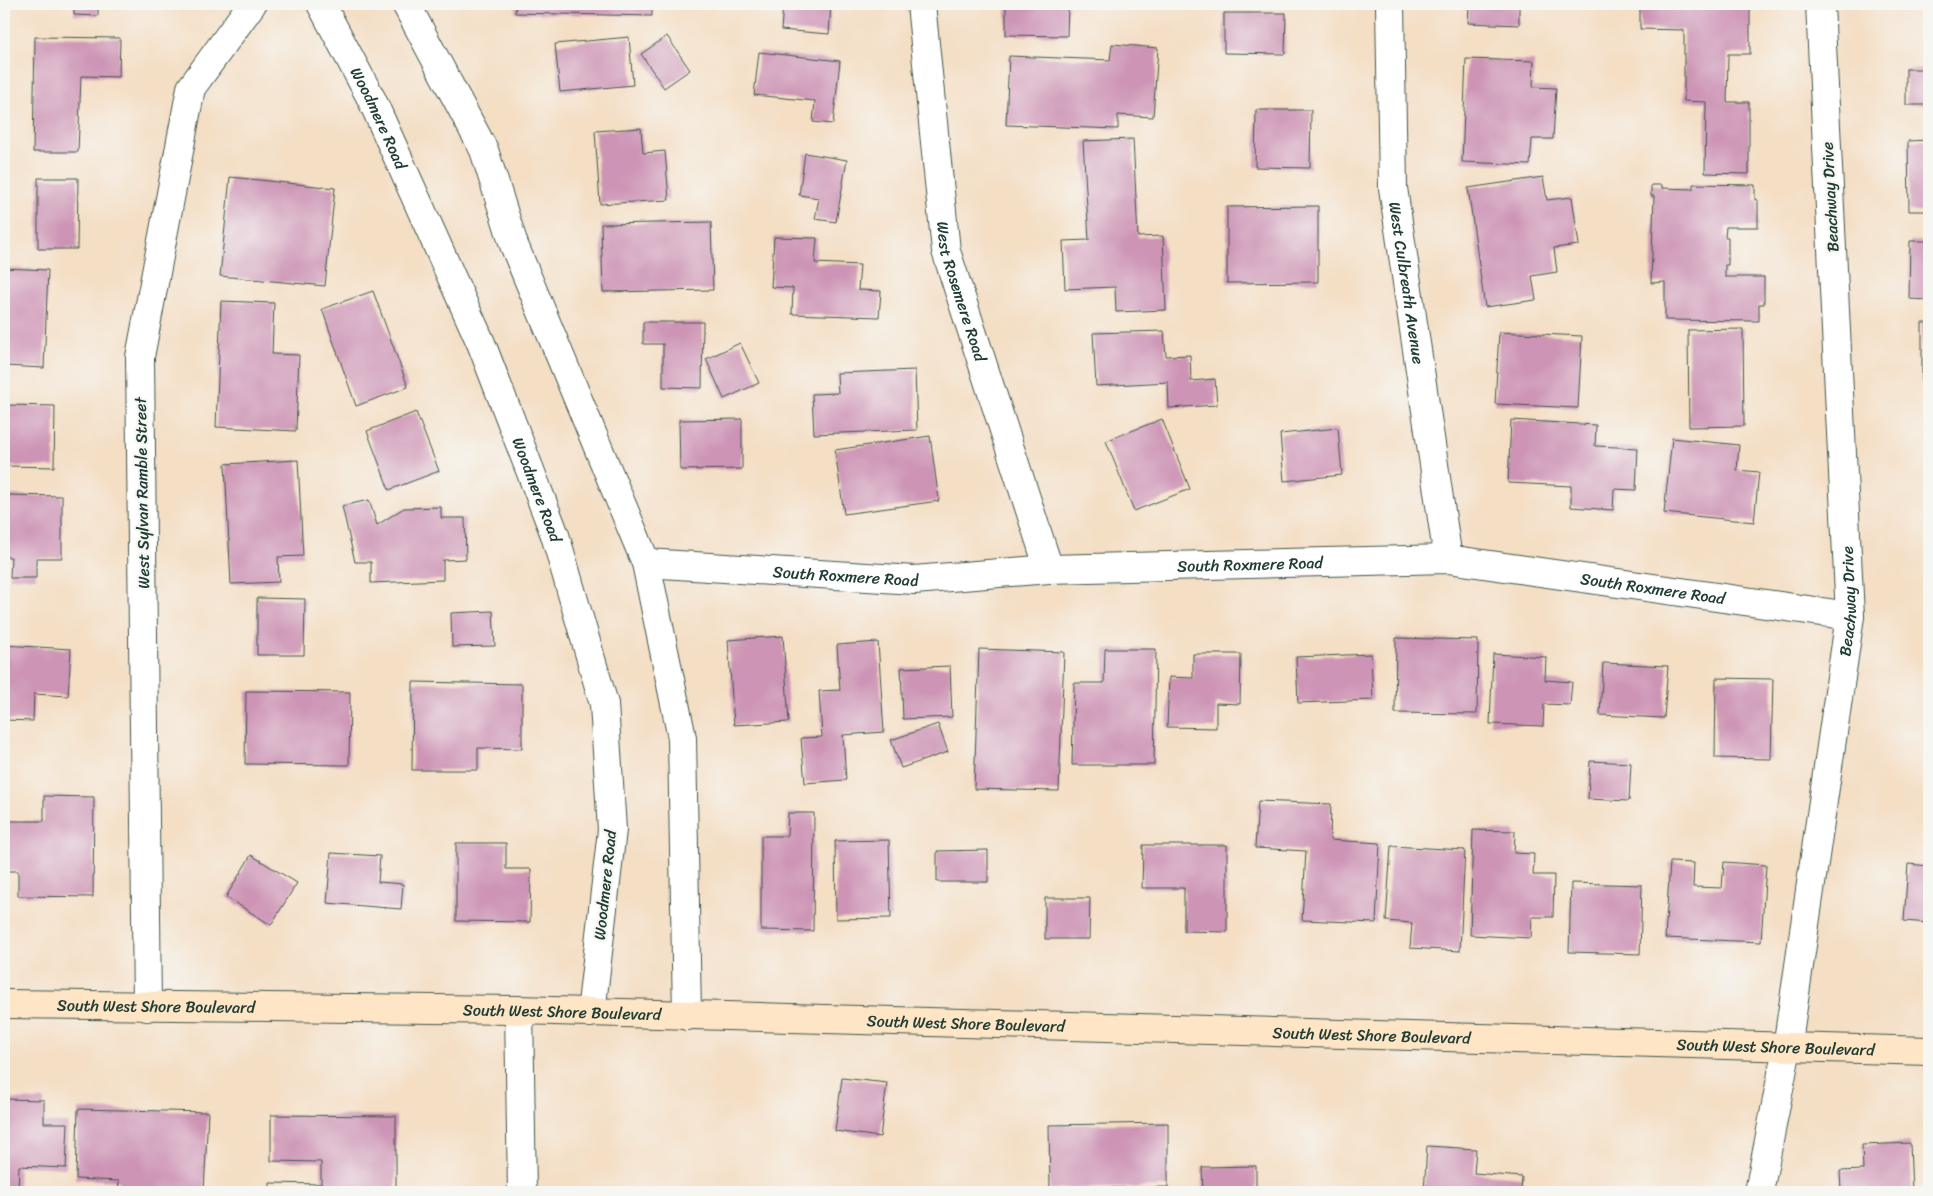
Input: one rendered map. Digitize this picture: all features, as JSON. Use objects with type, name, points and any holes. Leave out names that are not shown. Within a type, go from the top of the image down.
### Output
[{"type":"street","name":"West Sylvan Ramble Street","points":[[147,1007],[140,357],[191,88],[252,4]]},
{"type":"street","name":"Woodmere Road","points":[[320,4],[372,100],[481,344],[555,535],[604,704],[612,830],[591,1012]]},
{"type":"street","points":[[406,4],[484,150],[514,245],[646,563],[682,738],[687,1016]]},
{"type":"street","points":[[424,36],[426,4]]},
{"type":"street","name":"West Rosemere Road","points":[[920,4],[946,251],[1049,569]]},
{"type":"street","name":"West Culbreath Avenue","points":[[1390,4],[1393,188],[1448,560]]},
{"type":"street","name":"Beachway Drive","points":[[1759,1192],[1787,1048],[1850,616],[1820,4]]},
{"type":"street","name":"South Roxmere Road","points":[[646,563],[914,580],[1049,569],[1448,560],[1850,616]]},
{"type":"street","name":"South West Shore Boulevard","points":[[4,1004],[518,1010],[1929,1051]]},
{"type":"street","points":[[518,1010],[528,1191]]},
{"type":"building","points":[[74,4],[98,4],[98,16],[74,15]]},
{"type":"building","points":[[516,4],[652,4],[652,16],[515,13]]},
{"type":"building","points":[[783,4],[831,4],[829,34],[781,30]]},
{"type":"building","points":[[1006,4],[1068,4],[1067,36],[1006,35]]},
{"type":"building","points":[[1469,4],[1519,4],[1519,25],[1468,23]]},
{"type":"building","points":[[1640,5],[1750,6],[1750,54],[1728,54],[1727,102],[1749,102],[1749,174],[1705,173],[1706,102],[1684,101],[1684,30],[1640,29]]},
{"type":"building","points":[[1224,13],[1286,13],[1285,54],[1224,53]]},
{"type":"building","points":[[667,36],[690,70],[664,88],[641,54]]},
{"type":"building","points":[[35,37],[120,38],[119,77],[81,76],[78,152],[33,152]]},
{"type":"building","points":[[629,37],[633,85],[560,92],[555,44]]},
{"type":"building","points":[[1112,44],[1158,48],[1153,117],[1118,115],[1118,129],[1006,125],[1009,56],[1110,60]]},
{"type":"building","points":[[759,52],[840,61],[833,124],[813,122],[815,101],[754,95]]},
{"type":"building","points":[[1466,59],[1534,61],[1533,87],[1556,88],[1553,139],[1532,139],[1530,165],[1462,162]]},
{"type":"building","points":[[1906,69],[1929,69],[1929,105],[1906,105]]},
{"type":"building","points":[[1256,110],[1311,110],[1310,168],[1255,167]]},
{"type":"building","points":[[641,128],[643,153],[665,151],[669,200],[600,204],[595,131]]},
{"type":"building","points":[[1133,139],[1138,237],[1163,236],[1166,310],[1116,312],[1115,287],[1065,289],[1063,241],[1089,240],[1083,141]]},
{"type":"building","points":[[1929,140],[1929,211],[1909,211],[1908,141]]},
{"type":"building","points":[[805,153],[847,160],[836,222],[815,219],[819,198],[799,195]]},
{"type":"building","points":[[230,177],[335,188],[325,286],[220,276]]},
{"type":"building","points":[[1543,177],[1547,200],[1572,197],[1579,245],[1554,248],[1557,272],[1532,276],[1536,300],[1485,307],[1468,188]]},
{"type":"building","points":[[38,178],[78,178],[77,249],[38,249]]},
{"type":"building","points":[[1693,184],[1755,185],[1755,200],[1758,200],[1758,227],[1726,227],[1725,237],[1728,237],[1728,265],[1725,265],[1725,277],[1764,277],[1764,304],[1759,304],[1759,321],[1665,320],[1665,282],[1651,283],[1654,196],[1651,196],[1651,185],[1662,185],[1662,188],[1693,189]]},
{"type":"building","points":[[1318,206],[1318,282],[1227,283],[1227,207]]},
{"type":"building","points":[[711,222],[713,290],[603,292],[601,224]]},
{"type":"building","points":[[774,237],[817,238],[815,263],[860,265],[858,290],[881,291],[879,317],[792,314],[793,288],[771,287]]},
{"type":"building","points":[[1910,241],[1929,241],[1929,300],[1909,299]]},
{"type":"building","points":[[4,268],[48,270],[44,368],[4,366]]},
{"type":"building","points":[[373,291],[408,387],[356,406],[322,309]]},
{"type":"building","points":[[221,301],[274,303],[272,354],[299,355],[296,431],[216,427]]},
{"type":"building","points":[[643,322],[703,322],[702,388],[663,387],[663,344],[643,344]]},
{"type":"building","points":[[1922,323],[1929,323],[1929,387],[1922,387]]},
{"type":"building","points":[[1743,329],[1744,426],[1689,427],[1688,330]]},
{"type":"building","points":[[1164,331],[1166,356],[1190,355],[1191,381],[1215,379],[1217,405],[1169,408],[1168,382],[1096,386],[1093,333]]},
{"type":"building","points":[[1499,332],[1582,336],[1578,408],[1495,404]]},
{"type":"building","points":[[740,343],[759,383],[724,399],[706,359]]},
{"type":"building","points":[[915,370],[917,430],[814,434],[812,394],[838,393],[837,373]]},
{"type":"building","points":[[6,405],[55,406],[54,467],[6,466]]},
{"type":"building","points":[[416,412],[439,471],[389,490],[367,431]]},
{"type":"building","points":[[742,419],[742,469],[680,470],[679,420]]},
{"type":"building","points":[[1162,419],[1190,489],[1134,511],[1106,441]]},
{"type":"building","points":[[1511,420],[1596,425],[1595,446],[1638,448],[1636,490],[1614,489],[1613,510],[1571,507],[1571,486],[1508,483]]},
{"type":"building","points":[[1338,428],[1342,475],[1284,481],[1280,434]]},
{"type":"building","points":[[930,436],[939,501],[844,514],[835,450]]},
{"type":"building","points":[[1672,438],[1739,445],[1737,470],[1759,472],[1754,522],[1664,513]]},
{"type":"building","points":[[298,460],[303,556],[278,557],[279,582],[231,584],[225,464]]},
{"type":"building","points":[[4,495],[62,496],[62,558],[36,558],[36,578],[10,578],[11,557],[4,557]]},
{"type":"building","points":[[369,500],[377,525],[404,508],[441,507],[441,518],[465,518],[466,559],[443,560],[443,580],[371,583],[371,562],[355,562],[342,506]]},
{"type":"building","points":[[257,598],[305,599],[304,655],[257,655]]},
{"type":"building","points":[[493,611],[495,646],[452,647],[451,613]]},
{"type":"building","points":[[783,636],[789,722],[734,725],[728,640]]},
{"type":"building","points":[[1396,638],[1478,640],[1477,714],[1395,713]]},
{"type":"building","points":[[878,642],[884,732],[843,735],[846,780],[805,783],[801,738],[822,737],[819,691],[840,690],[837,645]]},
{"type":"building","points":[[4,645],[71,649],[68,696],[34,694],[33,721],[4,720]]},
{"type":"building","points":[[979,649],[1064,652],[1059,791],[974,789]]},
{"type":"building","points":[[1105,649],[1156,649],[1154,765],[1072,765],[1074,683],[1104,683]]},
{"type":"building","points":[[1193,654],[1241,654],[1240,704],[1216,703],[1216,728],[1167,727],[1169,677],[1193,678]]},
{"type":"building","points":[[1371,654],[1373,700],[1298,703],[1296,657]]},
{"type":"building","points":[[1493,654],[1546,657],[1545,680],[1572,682],[1570,705],[1544,704],[1543,726],[1490,724]]},
{"type":"building","points":[[1603,663],[1668,666],[1664,718],[1600,715]]},
{"type":"building","points":[[950,666],[952,717],[903,719],[901,668]]},
{"type":"building","points":[[1716,678],[1773,679],[1771,759],[1715,758]]},
{"type":"building","points":[[413,682],[522,684],[522,749],[478,748],[478,770],[412,770]]},
{"type":"building","points":[[246,691],[350,692],[349,765],[245,764]]},
{"type":"building","points":[[938,724],[948,752],[901,768],[891,740]]},
{"type":"building","points":[[1928,751],[1929,802],[1926,802]]},
{"type":"building","points":[[1590,761],[1631,763],[1629,801],[1588,799]]},
{"type":"building","points":[[44,796],[94,797],[93,897],[18,896],[18,871],[4,871],[4,821],[44,821]]},
{"type":"building","points":[[1258,801],[1331,804],[1330,840],[1380,843],[1376,923],[1302,920],[1306,851],[1255,848]]},
{"type":"building","points":[[788,813],[814,813],[813,931],[761,930],[761,836],[787,836]]},
{"type":"building","points":[[1473,830],[1515,831],[1514,853],[1534,854],[1533,875],[1554,875],[1553,917],[1532,917],[1531,938],[1470,935]]},
{"type":"building","points":[[889,840],[891,918],[836,919],[835,841]]},
{"type":"building","points":[[456,843],[506,843],[506,869],[531,869],[530,922],[456,921]]},
{"type":"building","points":[[1143,845],[1227,845],[1227,932],[1184,931],[1184,888],[1142,888]]},
{"type":"building","points":[[1391,846],[1465,850],[1460,951],[1410,948],[1412,923],[1386,921]]},
{"type":"building","points":[[988,850],[988,882],[937,882],[937,851]]},
{"type":"building","points":[[331,853],[380,856],[378,882],[403,884],[401,909],[327,903]]},
{"type":"building","points":[[251,855],[297,883],[271,925],[226,897]]},
{"type":"building","points":[[1670,862],[1694,863],[1693,887],[1722,888],[1724,862],[1766,865],[1761,942],[1665,938]]},
{"type":"building","points":[[1908,864],[1929,866],[1929,923],[1904,921]]},
{"type":"building","points":[[1571,883],[1642,885],[1640,954],[1569,952]]},
{"type":"building","points":[[1045,898],[1090,898],[1089,939],[1045,939]]},
{"type":"building","points":[[842,1078],[887,1083],[880,1137],[835,1131]]},
{"type":"building","points":[[4,1099],[44,1100],[44,1123],[68,1123],[66,1168],[19,1166],[18,1192],[4,1192]]},
{"type":"building","points":[[78,1109],[208,1112],[204,1192],[118,1192],[119,1181],[76,1179]]},
{"type":"building","points":[[271,1115],[396,1116],[396,1192],[270,1192],[270,1183],[321,1184],[321,1162],[271,1161]]},
{"type":"building","points":[[1168,1123],[1168,1187],[1050,1189],[1049,1125]]},
{"type":"building","points":[[1910,1143],[1912,1192],[1841,1192],[1840,1171],[1863,1170],[1862,1145]]},
{"type":"building","points":[[1427,1146],[1476,1149],[1474,1173],[1522,1177],[1521,1192],[1424,1192]]},
{"type":"building","points":[[1256,1166],[1256,1192],[1203,1192],[1202,1167]]}]
